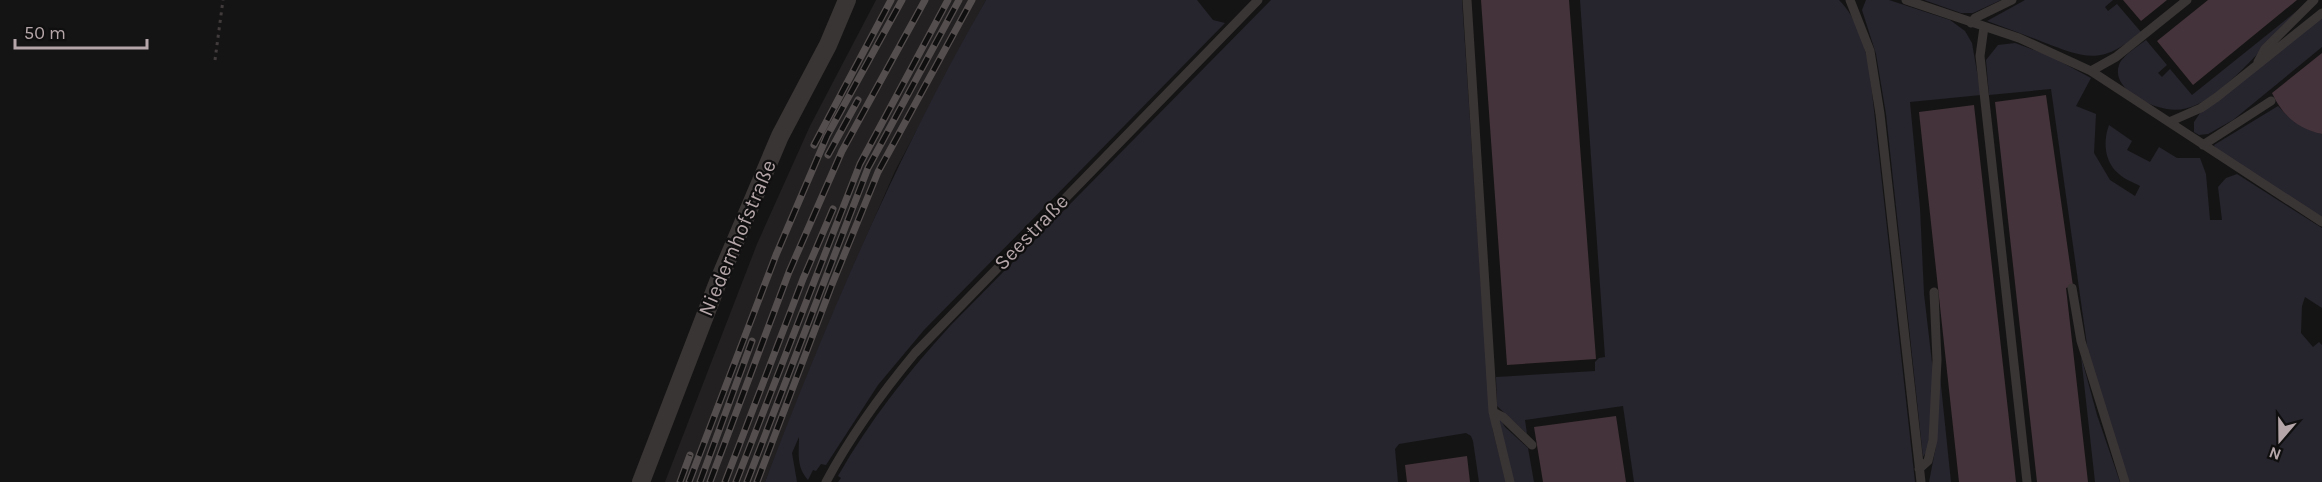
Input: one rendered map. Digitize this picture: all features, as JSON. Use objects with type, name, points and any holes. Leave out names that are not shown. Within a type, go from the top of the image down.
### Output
[{"type":"street","name":"Niedernhofstraße","points":[[641,482],[717,282],[775,146],[828,45],[847,0]]},
{"type":"lane","name":"Seestraße","points":[[826,482],[844,449],[872,407],[915,353],[1258,0]]},
{"type":"lane","points":[[1467,0],[1493,412],[1510,482]]},
{"type":"lane","points":[[1850,0],[1870,51],[1880,114],[1921,482]]},
{"type":"lane","points":[[1906,0],[2019,38],[2091,71],[2322,222]]},
{"type":"lane","points":[[1971,23],[1976,18],[2012,0]]},
{"type":"lane","points":[[2091,71],[2116,57],[2187,0]]},
{"type":"lane","points":[[2255,67],[2265,49],[2314,0]]},
{"type":"lane","points":[[2169,122],[2201,108],[2322,13]]},
{"type":"lane","points":[[1984,27],[1980,56],[2027,482]]},
{"type":"lane","points":[[2203,145],[2271,101]]},
{"type":"lane","points":[[2072,288],[2081,341],[2125,482]]},
{"type":"lane","points":[[1919,469],[1928,461],[1933,440],[1937,360],[1934,292]]},
{"type":"lane","points":[[1493,412],[1503,417],[1532,445]]},
{"type":"path","points":[[215,60],[224,0]]},
{"type":"shaded area","points":[[876,0],[986,0],[895,171],[840,297],[765,482],[665,482],[757,244],[810,126]]},
{"type":"shaded area","points":[[986,0],[1197,0],[1213,20],[1225,23],[924,330],[878,385],[826,465],[821,464],[816,471],[813,470],[808,480],[800,465],[799,437],[792,453],[797,482],[765,482],[839,297],[866,236],[923,117]]},
{"type":"shaded area","points":[[1271,0],[1462,0],[1489,405],[1506,482],[1479,482],[1473,441],[1466,433],[1399,444],[1395,449],[1398,482],[838,482],[841,478],[838,476],[850,455],[876,416],[951,325]]},
{"type":"shaded area","points":[[1481,0],[1569,0],[1596,359],[1507,365]]},
{"type":"shaded area","points":[[1580,0],[1839,0],[1850,14],[1862,39],[1869,65],[1915,482],[1634,482],[1623,406],[1525,420],[1527,434],[1497,406],[1496,377],[1595,371],[1595,362],[1605,357]]},
{"type":"shaded area","points":[[1866,0],[1889,0],[1950,20],[1965,31],[1972,43],[1981,95],[1910,102],[1920,208],[1924,294],[1933,371],[1928,449],[1923,457],[1886,114],[1876,54],[1862,10]]},
{"type":"shaded area","points":[[1924,0],[2001,0],[1973,13],[1961,13]]},
{"type":"shaded area","points":[[2025,0],[2113,0],[2105,7],[2108,11],[2117,4],[2141,32],[2115,50],[2094,56],[2058,48],[1987,21]]},
{"type":"shaded area","points":[[2123,0],[2167,0],[2141,21]]},
{"type":"shaded area","points":[[2208,0],[2297,0],[2193,85],[2157,41]]},
{"type":"shaded area","points":[[2298,10],[2237,75],[2210,97],[2194,106],[2171,110],[2150,104],[2132,94],[2120,81],[2119,65],[2123,58],[2146,40],[2167,65],[2158,73],[2162,77],[2170,69],[2192,95]]},
{"type":"shaded area","points":[[2322,17],[2322,47],[2233,120],[2208,134],[2199,135],[2194,132],[2194,122],[2200,113]]},
{"type":"shaded area","points":[[2015,43],[2050,56],[2091,78],[2076,106],[2096,114],[2094,153],[2110,180],[2135,196],[2140,186],[2119,174],[2110,164],[2106,151],[2109,125],[2132,141],[2127,150],[2150,162],[2159,147],[2177,158],[2200,158],[2206,174],[2210,220],[2222,220],[2218,187],[2226,178],[2237,174],[2322,228],[2322,308],[2305,297],[2302,306],[2301,333],[2313,347],[2319,342],[2322,345],[2322,482],[2129,482],[2088,352],[2051,89],[1989,95],[1986,60],[1998,45]]},
{"type":"shaded area","points":[[2322,53],[2322,134],[2298,125],[2281,108],[2272,93]]},
{"type":"shaded area","points":[[2046,95],[2073,286],[2066,288],[2088,482],[2037,482],[1995,102]]},
{"type":"shaded area","points":[[1974,105],[2016,482],[1959,482],[1919,112]]},
{"type":"shaded area","points":[[2278,106],[2309,130],[2322,134],[2322,218],[2216,149],[2214,145]]},
{"type":"shaded area","points":[[2081,356],[2097,415],[2120,482],[2095,482]]},
{"type":"shaded area","points":[[1940,376],[1951,482],[1929,482],[1936,446]]},
{"type":"shaded area","points":[[1616,416],[1626,482],[1543,482],[1534,427]]},
{"type":"shaded area","points":[[1499,420],[1528,448],[1534,482],[1513,482]]},
{"type":"shaded area","points":[[1467,456],[1470,482],[1407,482],[1405,465]]},
{"type":"railway","points":[[814,145],[891,0]]},
{"type":"railway","points":[[689,482],[776,255],[827,136],[902,0]]},
{"type":"railway","points":[[710,482],[789,272],[842,151],[925,0]]},
{"type":"railway","points":[[736,482],[860,164],[948,0]]},
{"type":"railway","points":[[747,482],[868,168],[959,0]]},
{"type":"railway","points":[[757,482],[831,287],[878,172],[972,0]]},
{"type":"railway","points":[[828,155],[858,100]]},
{"type":"railway","points":[[725,482],[803,279],[833,209]]},
{"type":"railway","points":[[700,482],[752,341]]},
{"type":"railway","points":[[680,482],[690,455]]}]
